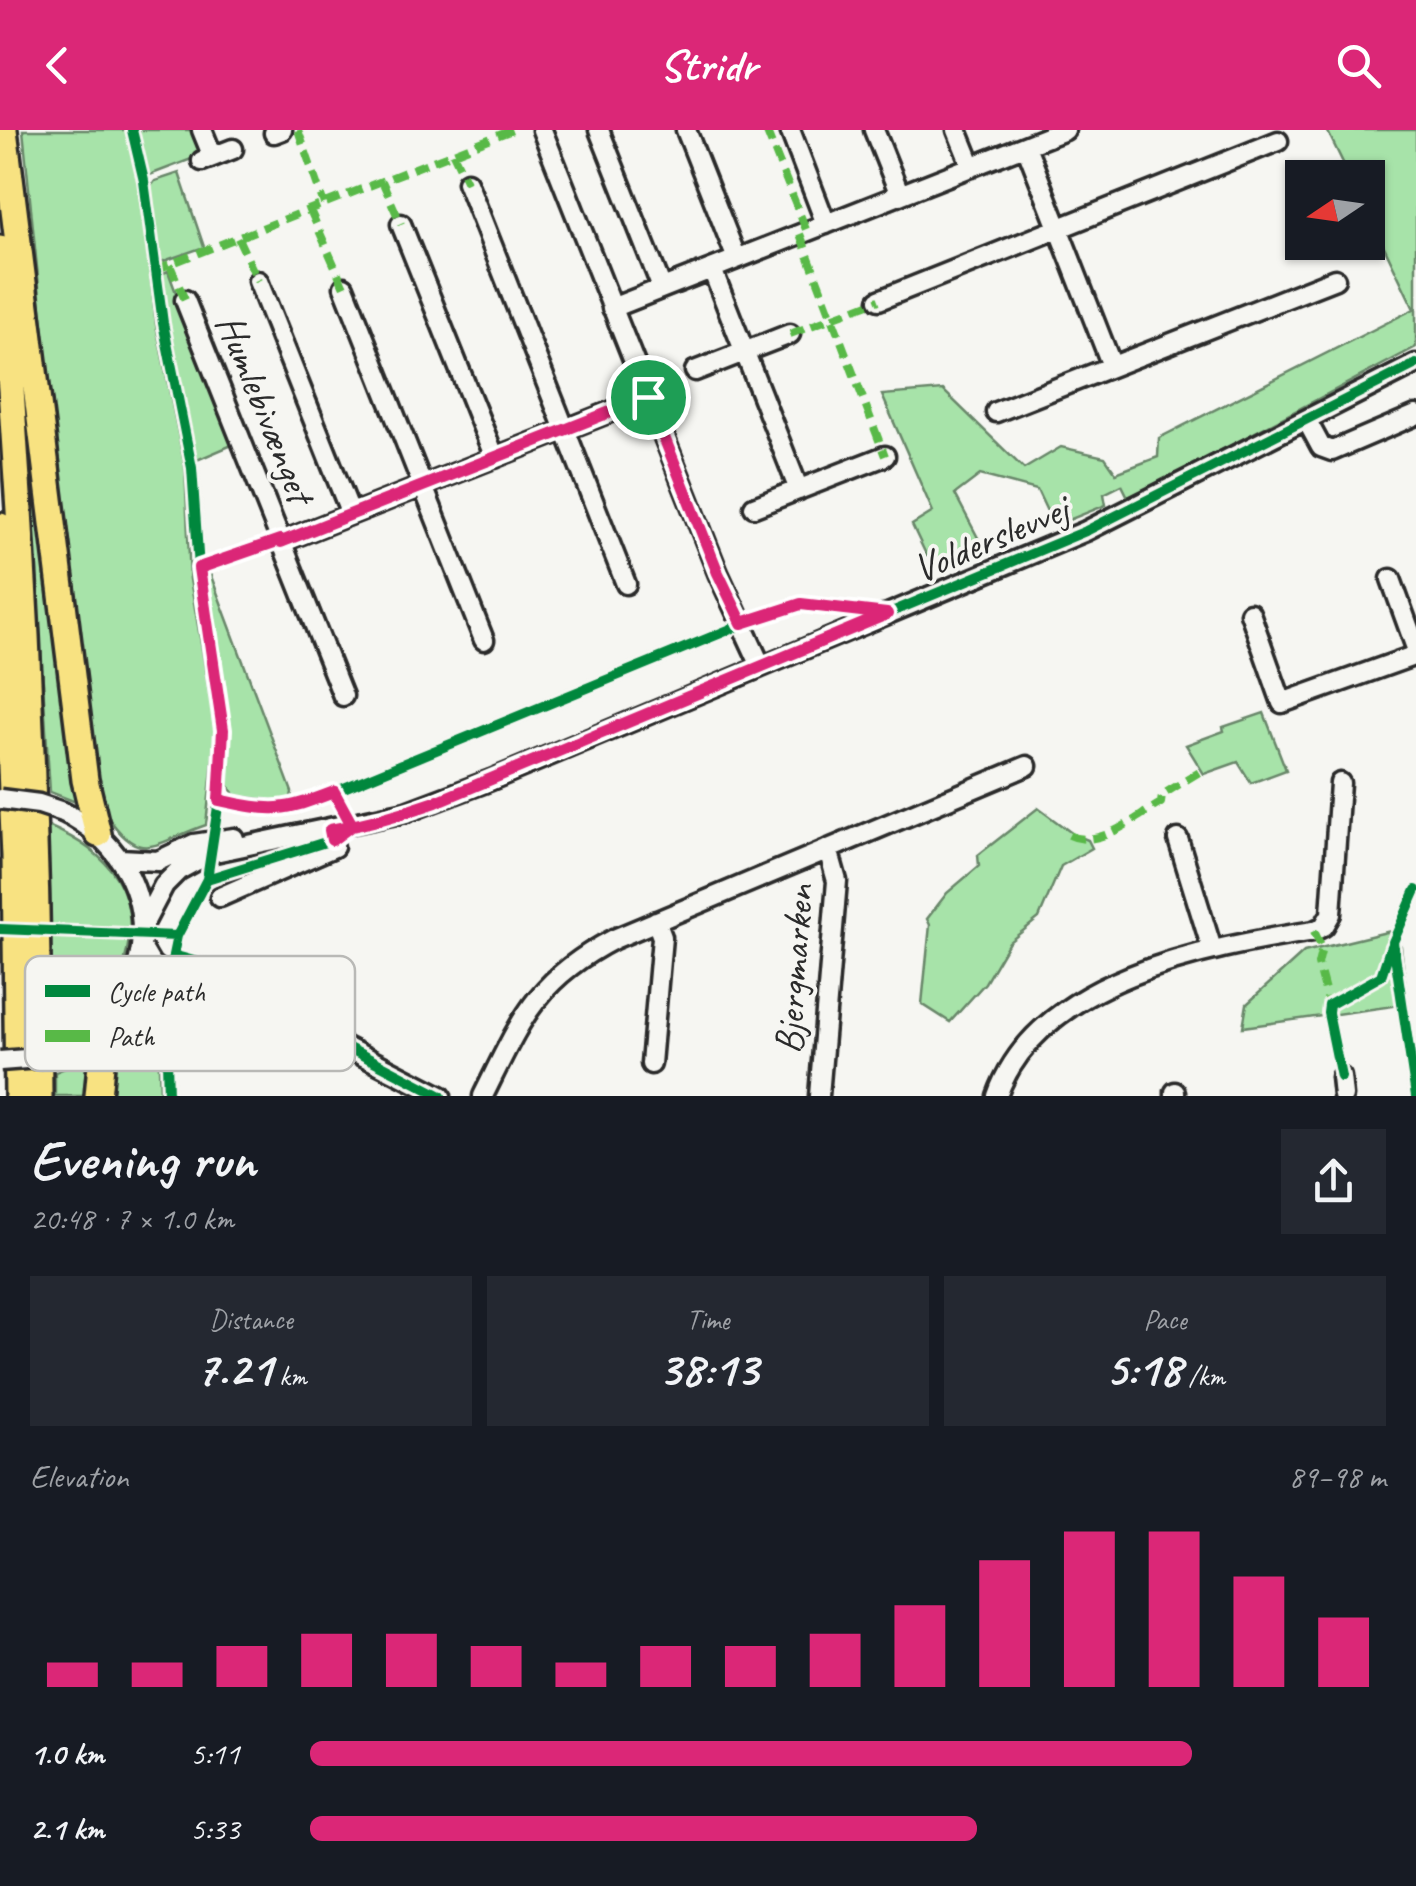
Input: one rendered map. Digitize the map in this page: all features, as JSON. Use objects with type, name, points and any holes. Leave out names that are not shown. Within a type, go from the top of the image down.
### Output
[{"type":"highway","points":[[4,130],[85,780],[98,834]]},
{"type":"highway","points":[[0,249],[20,515],[36,956]]},
{"type":"highway","points":[[0,526],[15,856],[18,1096]]},
{"type":"highway","points":[[38,1071],[39,1096]]},
{"type":"highway","points":[[98,1096],[101,1071]]},
{"type":"street","points":[[202,130],[208,159],[232,150]]},
{"type":"street","points":[[542,130],[755,669]]},
{"type":"street","points":[[599,130],[662,288]]},
{"type":"street","points":[[686,130],[737,259]]},
{"type":"street","points":[[790,130],[826,224]]},
{"type":"street","points":[[874,130],[900,195]]},
{"type":"street","points":[[958,130],[972,167]]},
{"type":"street","points":[[612,308],[1026,146],[1042,134],[1066,130]]},
{"type":"street","points":[[879,300],[1278,141]]},
{"type":"street","points":[[1026,146],[1112,366]]},
{"type":"street","points":[[467,182],[626,584]]},
{"type":"street","points":[[401,224],[495,458]]},
{"type":"street","points":[[712,269],[798,490]]},
{"type":"street","points":[[996,412],[1334,279]]},
{"type":"street","name":"Humlebivænget","points":[[258,282],[352,514]]},
{"type":"street","points":[[344,287],[484,640]]},
{"type":"street","name":"Humlebivænget","points":[[185,300],[342,696]]},
{"type":"street","points":[[695,371],[790,334]]},
{"type":"street","name":"Volderslevvej","points":[[142,927],[164,885],[193,860],[436,802],[1086,531],[1416,364]]},
{"type":"street","name":"Humlebivænget","points":[[281,542],[648,397]]},
{"type":"street","points":[[1307,420],[1320,447],[1332,451],[1416,415]]},
{"type":"street","points":[[754,507],[886,456]]},
{"type":"street","points":[[1250,613],[1282,702],[1416,652],[1391,578]]},
{"type":"street","name":"Bjergmarken","points":[[483,1096],[516,1030],[554,977],[580,956],[1027,766]]},
{"type":"street","points":[[996,1096],[1008,1066],[1027,1041],[1051,1020],[1094,994],[1152,968],[1212,949],[1324,926],[1331,914],[1340,782]]},
{"type":"street","points":[[0,799],[64,812],[98,834],[120,859],[136,891],[142,927],[139,956]]},
{"type":"street","points":[[220,896],[334,847],[330,830]]},
{"type":"street","name":"Volderslevvej","points":[[120,859],[158,862],[209,840],[280,838]]},
{"type":"street","points":[[1178,839],[1212,949]]},
{"type":"street","name":"Bjergmarken","points":[[819,1096],[837,881],[828,849]]},
{"type":"street","points":[[651,1064],[662,937],[656,922]]},
{"type":"street","points":[[141,948],[146,956]]},
{"type":"street","points":[[355,1051],[441,1096]]},
{"type":"street","points":[[0,1061],[25,1059]]},
{"type":"street","points":[[1340,1076],[1343,1096]]},
{"type":"green space","points":[[23,130],[127,130],[139,183],[156,325],[185,468],[190,579],[216,731],[206,825],[159,844],[137,845],[126,839],[101,807],[52,415]]},
{"type":"green space","points":[[136,130],[193,130],[202,155],[147,176]]},
{"type":"green space","points":[[1327,130],[1416,130],[1416,347],[1129,499],[1122,485],[1104,494],[1106,505],[1054,526],[1037,490],[980,475],[955,494],[986,553],[933,569],[912,525],[933,512],[882,395],[943,390],[1024,469],[1061,447],[1105,457],[1116,473],[1158,457],[1159,438],[1414,309],[1385,248],[1385,160],[1342,160]]},
{"type":"green space","points":[[179,173],[204,247],[158,263],[148,190],[155,181]]},
{"type":"green space","points":[[168,271],[232,445],[197,460],[178,384],[159,275]]},
{"type":"green space","points":[[25,403],[76,802],[50,792]]},
{"type":"green space","points":[[208,568],[292,792],[290,803],[235,796],[228,785],[228,720],[202,572]]},
{"type":"green space","points":[[1264,713],[1286,770],[1251,783],[1238,762],[1204,774],[1186,745]]},
{"type":"green space","points":[[1038,808],[1073,834],[1088,840],[1092,848],[1061,866],[1039,918],[1009,942],[985,983],[950,1022],[922,1004],[930,925],[927,919],[947,893],[979,866],[978,855]]},
{"type":"green space","points":[[48,826],[70,836],[105,862],[125,896],[129,916],[125,956],[52,956]]},
{"type":"green space","points":[[1391,931],[1401,946],[1408,1004],[1243,1027],[1247,1004],[1304,952]]},
{"type":"green space","points":[[86,1071],[84,1096],[55,1096],[55,1072]]},
{"type":"green space","points":[[111,1071],[159,1071],[160,1096],[109,1096]]},
{"type":"marked path","points":[[298,130],[324,204]]},
{"type":"marked path","points":[[155,270],[512,130]]},
{"type":"marked path","points":[[766,130],[807,232]]},
{"type":"marked path","points":[[453,153],[467,182]]},
{"type":"marked path","points":[[382,181],[401,224]]},
{"type":"marked path","points":[[310,210],[344,287]]},
{"type":"marked path","points":[[800,234],[885,456]]},
{"type":"marked path","points":[[238,238],[258,281]]},
{"type":"marked path","points":[[170,265],[185,300]]},
{"type":"marked path","points":[[790,334],[879,300]]},
{"type":"marked path","points":[[1069,835],[1092,838],[1116,830],[1161,803],[1162,795],[1201,771]]},
{"type":"marked path","points":[[1314,931],[1322,948],[1318,964],[1329,1005]]},
{"type":"cycle path","points":[[132,130],[144,181],[163,323],[192,468],[199,568],[223,730],[219,800],[207,879],[177,936],[173,956]]},
{"type":"cycle path","points":[[207,879],[332,840],[352,825],[436,802],[1086,531],[1416,364]]},
{"type":"cycle path","points":[[219,800],[268,809],[295,808],[777,610],[816,604],[887,615]]},
{"type":"cycle path","points":[[1416,890],[1393,942],[1416,1096]]},
{"type":"cycle path","points":[[0,929],[177,936]]},
{"type":"cycle path","points":[[1341,1077],[1329,1005],[1381,976],[1391,946]]},
{"type":"cycle path","points":[[355,1051],[441,1096]]},
{"type":"cycle path","points":[[167,1071],[168,1096]]},
{"type":"route","points":[[648,397],[281,542],[199,568],[223,730],[219,800],[249,807],[289,809],[334,792],[352,825],[332,840],[330,830],[343,828],[352,825],[406,812],[436,802],[887,614],[801,604],[742,623],[648,397]]}]
